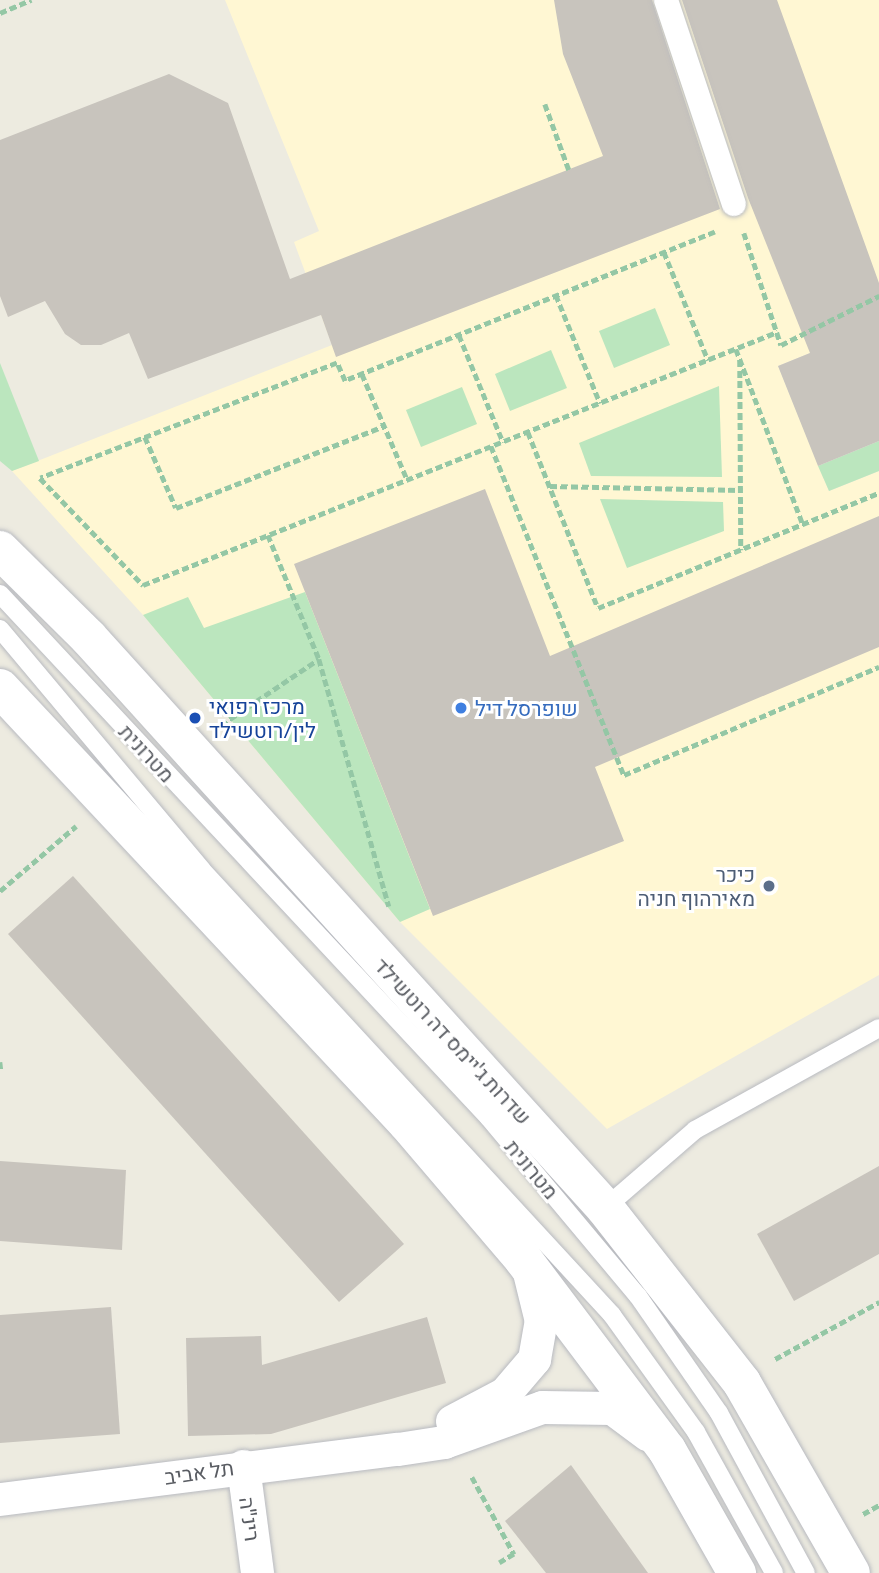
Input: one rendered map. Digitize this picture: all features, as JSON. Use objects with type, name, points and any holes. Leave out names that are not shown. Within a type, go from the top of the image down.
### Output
[{"type":"street","points":[[666,0],[737,213]]},
{"type":"street","name":"שדרות ג'יימס דה רוטשילד","points":[[0,550],[88,637],[606,1208],[743,1383],[852,1573]]},
{"type":"street","points":[[0,688],[103,803],[407,1123],[523,1259],[667,1450],[737,1573]]},
{"type":"street","name":"תל אביב","points":[[398,1450],[522,1378],[534,1359],[541,1321],[523,1259]]},
{"type":"street","name":"תל אביב","points":[[0,1499],[243,1466],[398,1450],[444,1442],[542,1407],[576,1404],[612,1408],[667,1450]]},
{"type":"street","name":"רינ\"ה","points":[[243,1466],[257,1573]]},
{"type":"lane","name":"מטרונית","points":[[0,594],[489,1118],[638,1296],[719,1413],[806,1573]]},
{"type":"lane","name":"מטרונית","points":[[0,629],[185,851],[612,1315],[696,1432],[774,1573]]},
{"type":"lane","points":[[606,1208],[695,1130],[879,1028]]},
{"type":"path","points":[[0,13],[31,0]]},
{"type":"path","points":[[545,104],[569,170]]},
{"type":"path","points":[[777,332],[143,585],[40,478],[337,363],[345,382],[664,252],[737,213],[777,332],[781,345],[879,296]]},
{"type":"path","points":[[664,252],[708,360]]},
{"type":"path","points":[[556,295],[600,403]]},
{"type":"path","points":[[459,335],[503,442]]},
{"type":"path","points":[[736,349],[803,524]]},
{"type":"path","points":[[740,360],[741,550]]},
{"type":"path","points":[[362,374],[407,479]]},
{"type":"path","points":[[145,437],[176,508],[384,426]]},
{"type":"path","points":[[528,432],[598,608],[879,493]]},
{"type":"path","points":[[491,446],[624,775],[879,667]]},
{"type":"path","points":[[550,486],[740,490]]},
{"type":"path","points":[[268,535],[319,659],[392,917]]},
{"type":"path","points":[[216,728],[319,659]]},
{"type":"path","points":[[0,891],[103,803]]},
{"type":"path","points":[[0,1062],[1,1070]]},
{"type":"path","points":[[771,1361],[879,1302]]},
{"type":"path","points":[[472,1477],[514,1554],[499,1563]]},
{"type":"path","points":[[859,1516],[879,1505]]},
{"type":"shaded area","points":[[225,0],[879,0],[879,325],[778,366],[829,491],[879,471],[879,975],[607,1129],[400,922],[143,615],[12,471],[332,345],[294,242],[319,231]]},
{"type":"green space","points":[[655,308],[670,345],[614,368],[599,331]]},
{"type":"green space","points":[[551,350],[567,388],[510,411],[495,374]]},
{"type":"green space","points":[[0,363],[39,461],[12,471],[0,461]]},
{"type":"green space","points":[[719,386],[722,477],[591,476],[579,443]]},
{"type":"green space","points":[[462,387],[477,424],[421,447],[406,410]]},
{"type":"green space","points":[[879,441],[879,471],[829,491],[818,466]]},
{"type":"green space","points":[[600,499],[723,502],[724,531],[627,568]]},
{"type":"green space","points":[[305,592],[430,909],[400,922],[143,615],[188,597],[204,628]]},
{"type":"building","points":[[554,0],[652,0],[720,209],[336,357],[321,315],[148,379],[129,333],[101,345],[81,345],[65,334],[45,301],[8,317],[0,296],[0,140],[169,74],[228,103],[290,279],[603,156],[563,54]]},
{"type":"building","points":[[682,0],[777,0],[879,283],[879,441],[818,466],[778,366],[810,353],[748,198]]},
{"type":"building","name":"שופרסל דיל","points":[[485,489],[550,656],[879,516],[879,647],[595,767],[624,841],[433,916],[294,564]]},
{"type":"building","points":[[73,876],[404,1244],[339,1302],[8,934]]},
{"type":"building","points":[[0,1161],[126,1170],[122,1250],[0,1241]]},
{"type":"building","points":[[879,1166],[879,1254],[794,1301],[757,1234]]},
{"type":"building","points":[[111,1307],[120,1434],[0,1443],[0,1315]]},
{"type":"building","points":[[427,1317],[446,1383],[271,1434],[188,1436],[186,1338],[261,1336],[262,1365]]},
{"type":"building","points":[[571,1465],[648,1573],[546,1573],[505,1521]]},
{"type":"place","name":"שופרסל דיל","points":[[461,708]]},
{"type":"place","name":"מרכז רפואי לין/רוטשילד","points":[[195,718]]},
{"type":"place","name":"כיכר מאירהוף חניה","points":[[769,886]]}]
